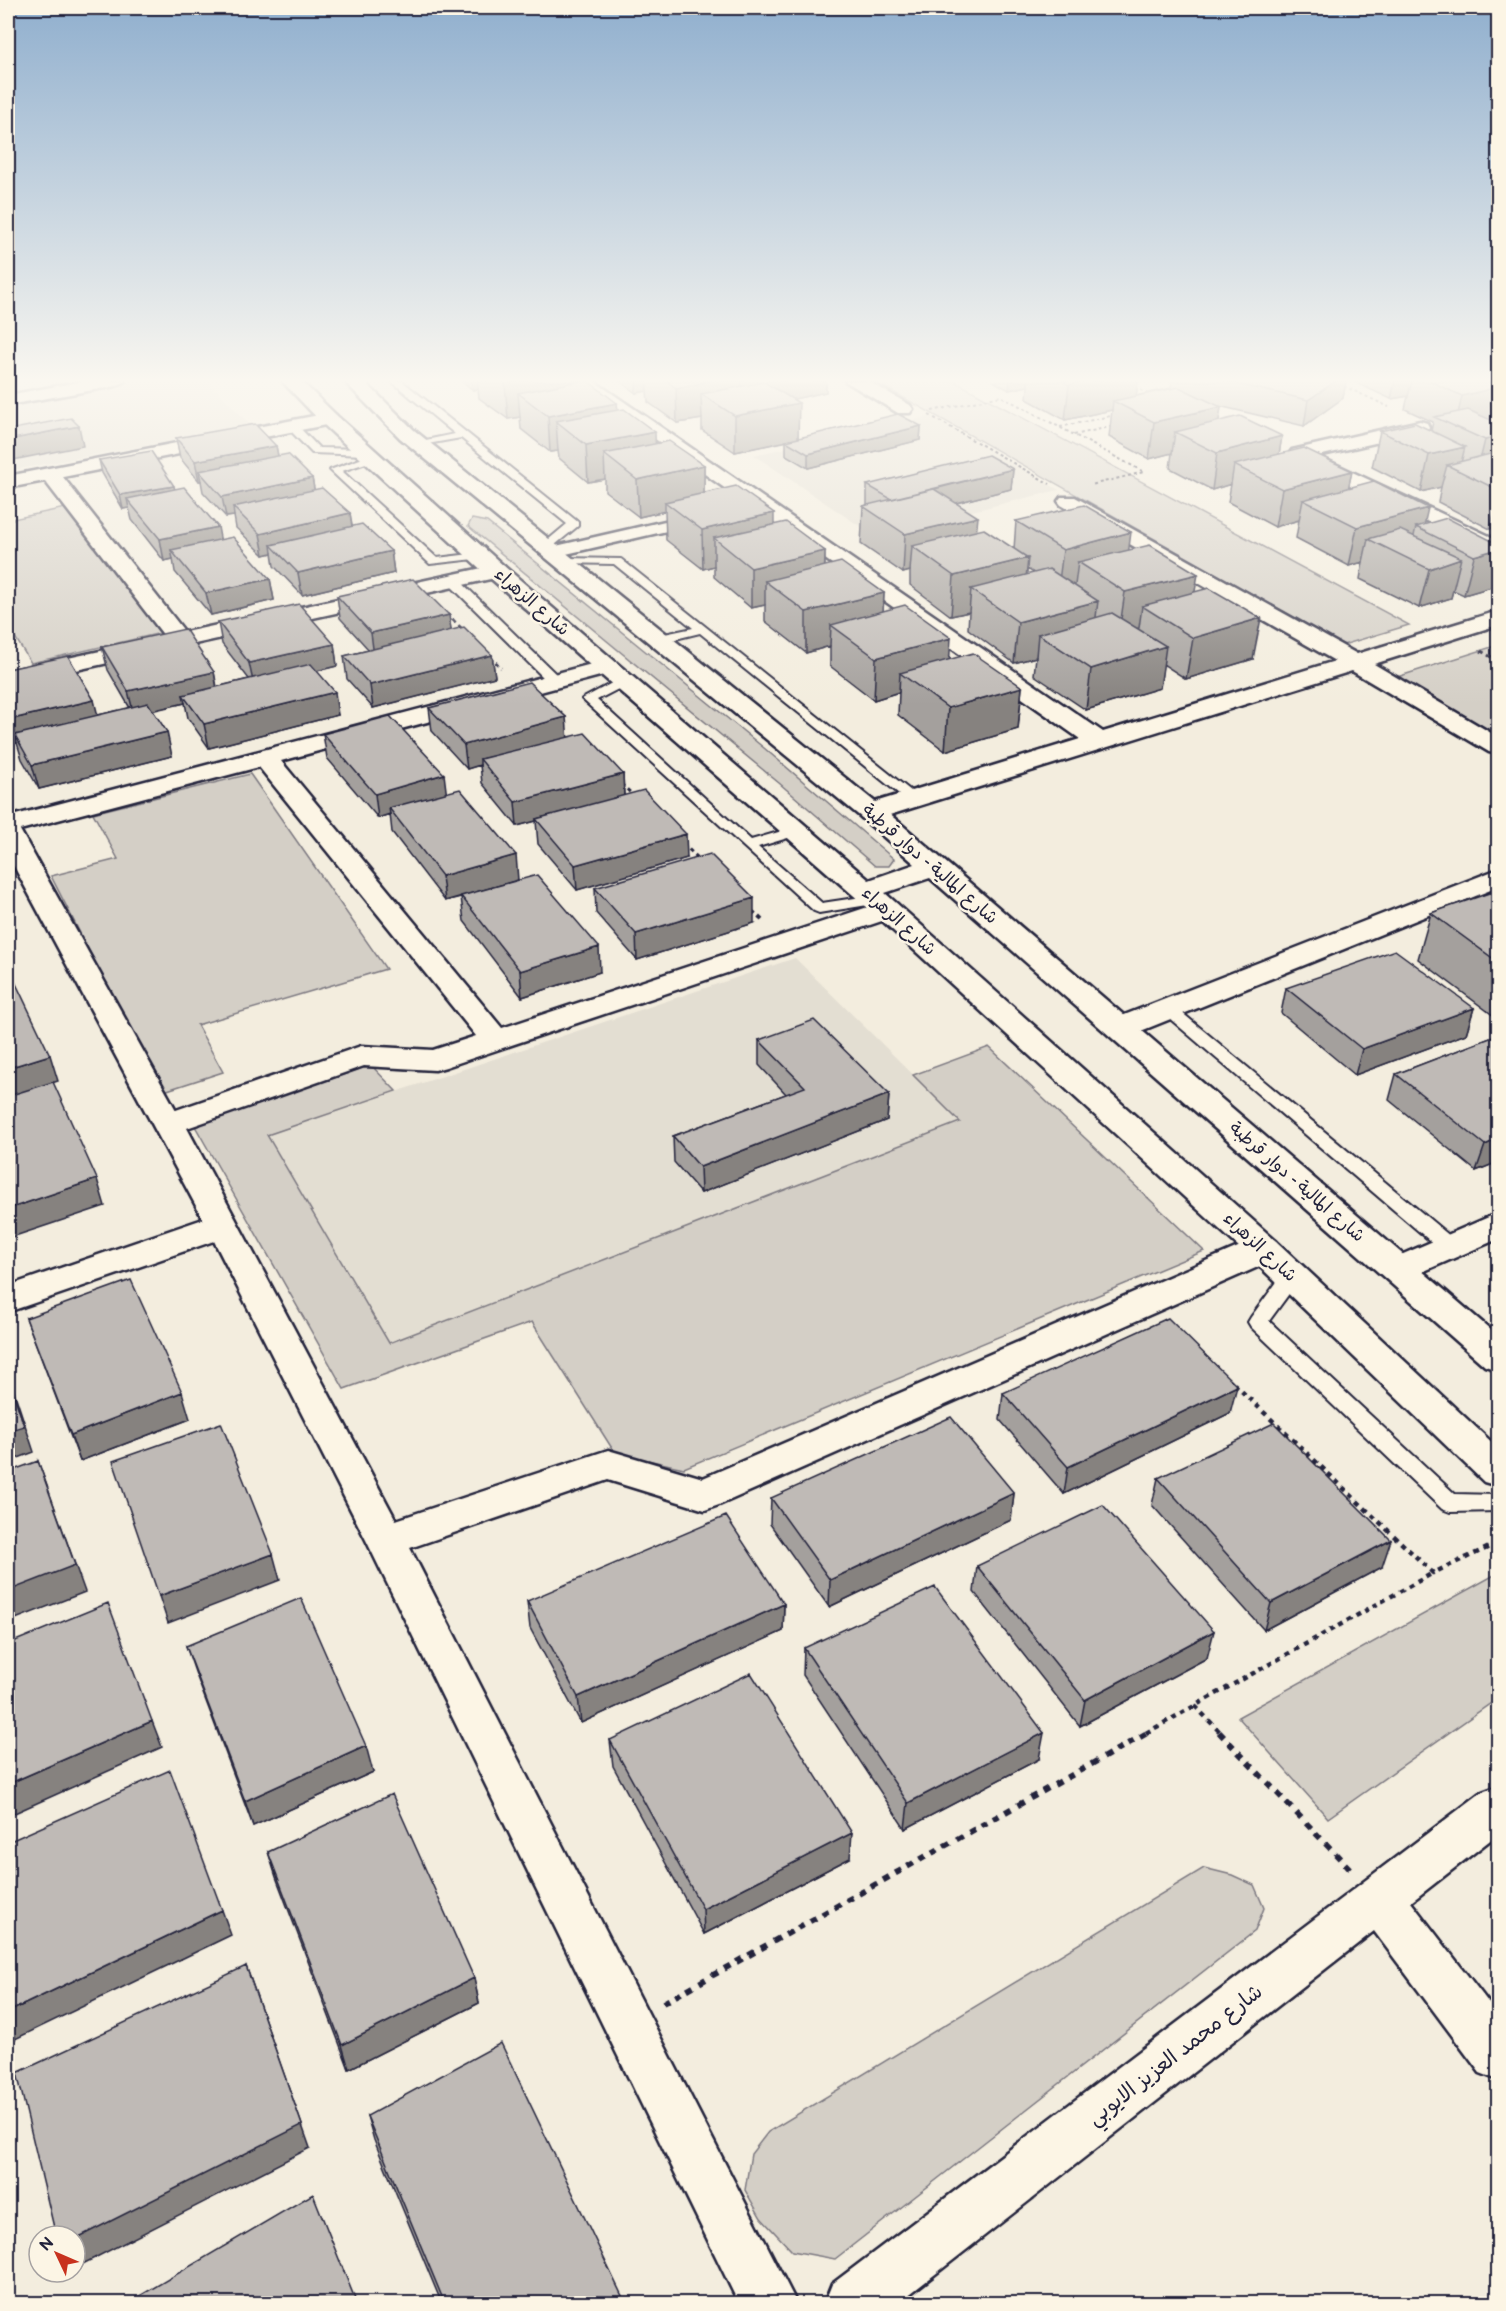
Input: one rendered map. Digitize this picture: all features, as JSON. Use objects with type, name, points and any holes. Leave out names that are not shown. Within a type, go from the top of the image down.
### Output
[{"type":"street","points":[[62,489],[179,640]]},
{"type":"street","name":"شارع الزهراء","points":[[430,489],[459,505],[488,563],[876,900],[1264,1250],[1498,1471]]},
{"type":"street","name":"شارع المالية - دوار قرطبة","points":[[449,489],[459,505],[554,553],[871,812],[1498,1356]]},
{"type":"street","points":[[737,489],[1100,742]]},
{"type":"street","points":[[1374,489],[1498,548]]},
{"type":"street","points":[[1066,496],[1498,747]]},
{"type":"street","points":[[736,510],[759,504]]},
{"type":"street","points":[[554,553],[713,515]]},
{"type":"street","points":[[8,678],[453,580],[488,563]]},
{"type":"street","points":[[871,812],[1498,618]]},
{"type":"street","points":[[615,674],[555,681],[265,758],[10,840],[223,1226],[386,1540],[769,2304]]},
{"type":"street","points":[[265,758],[495,1039]]},
{"type":"street","points":[[167,1124],[361,1056],[435,1060],[786,944],[876,900],[934,867]]},
{"type":"street","points":[[1120,1028],[1498,877]]},
{"type":"street","points":[[1399,1270],[1498,1225]]},
{"type":"street","points":[[8,1299],[223,1226]]},
{"type":"street","points":[[386,1540],[608,1465],[705,1494],[1264,1250]]},
{"type":"street","name":"شارع محمد العزيز الايوبي","points":[[852,2304],[1498,1807]]},
{"type":"street","points":[[1379,1899],[1498,2055]]},
{"type":"lane","points":[[355,489],[434,562],[488,563]]},
{"type":"lane","points":[[530,489],[574,524],[554,553],[617,561],[915,799]]},
{"type":"lane","points":[[453,580],[555,681]]},
{"type":"lane","points":[[659,639],[703,629]]},
{"type":"lane","points":[[615,674],[589,699],[819,908],[876,900]]},
{"type":"lane","points":[[748,845],[796,831]]},
{"type":"lane","points":[[1168,1009],[1450,1247]]},
{"type":"lane","points":[[1292,1276],[1258,1322],[1450,1503],[1498,1503]]},
{"type":"path","points":[[1054,489],[1066,496],[1089,489]]},
{"type":"path","points":[[418,587],[467,634]]},
{"type":"path","points":[[483,650],[524,689]]},
{"type":"path","points":[[1480,651],[1498,661]]},
{"type":"path","points":[[617,780],[642,804]]},
{"type":"path","points":[[676,837],[702,862]]},
{"type":"path","points":[[744,903],[786,944]]},
{"type":"path","points":[[1233,1383],[1433,1573]]},
{"type":"path","points":[[628,2023],[1433,1573],[1498,1543]]},
{"type":"path","points":[[1195,1706],[1379,1899]]},
{"type":"shaded area","points":[[804,489],[1059,490],[873,535]]},
{"type":"shaded area","points":[[1066,489],[1155,489],[1409,625],[1343,645]]},
{"type":"shaded area","points":[[65,508],[161,633],[31,663],[8,626],[8,520]]},
{"type":"shaded area","points":[[472,519],[487,522],[764,748],[894,859],[889,866],[875,866],[779,783],[468,526]]},
{"type":"shaded area","points":[[1498,645],[1498,737],[1394,678]]},
{"type":"shaded area","points":[[250,774],[386,969],[197,1025],[223,1072],[161,1092],[51,876],[118,859],[93,813]]},
{"type":"shaded area","points":[[795,958],[961,1122],[389,1343],[267,1135]]},
{"type":"shaded area","points":[[989,1047],[1204,1251],[684,1468],[615,1453],[532,1322],[344,1389],[195,1126],[371,1065],[396,1091],[267,1135],[389,1343],[960,1122],[913,1075]]},
{"type":"shaded area","points":[[1498,1573],[1498,1698],[1328,1818],[1238,1717]]},
{"type":"shaded area","points":[[1204,1868],[1232,1875],[1254,1885],[1264,1908],[1255,1931],[835,2259],[792,2251],[761,2218],[745,2190],[751,2154],[768,2132]]},
{"type":"building","points":[[116,489],[157,489],[120,495]]},
{"type":"building","points":[[186,489],[218,527],[160,539],[127,499]]},
{"type":"building","points":[[215,489],[261,489],[222,497]]},
{"type":"building","points":[[323,489],[350,513],[260,534],[233,507]]},
{"type":"building","points":[[723,489],[740,489],[774,513],[702,530],[665,502]]},
{"type":"building","points":[[874,489],[932,489],[891,499]]},
{"type":"building","points":[[934,489],[978,517],[905,534],[863,506]]},
{"type":"building","points":[[1345,489],[1390,489],[1428,508],[1357,527],[1303,500]]},
{"type":"building","points":[[1084,505],[1131,532],[1063,550],[1016,521]]},
{"type":"building","points":[[1447,518],[1498,544],[1498,549],[1474,556],[1416,527]]},
{"type":"building","points":[[786,522],[825,551],[751,568],[714,538]]},
{"type":"building","points":[[362,524],[391,551],[298,573],[271,545]]},
{"type":"building","points":[[984,529],[1028,558],[954,576],[912,546]]},
{"type":"building","points":[[1400,530],[1461,558],[1429,569],[1368,539]]},
{"type":"building","points":[[233,537],[270,579],[206,593],[171,550]]},
{"type":"building","points":[[1150,545],[1198,574],[1125,592],[1078,562]]},
{"type":"building","points":[[841,562],[884,593],[806,612],[765,581]]},
{"type":"building","points":[[1049,569],[1098,601],[1018,622],[971,589]]},
{"type":"building","points":[[413,579],[449,615],[371,633],[337,596]]},
{"type":"building","points":[[1209,588],[1261,618],[1193,638],[1142,606]]},
{"type":"building","points":[[299,604],[334,644],[249,663],[218,622]]},
{"type":"building","points":[[905,605],[951,638],[876,658],[831,625]]},
{"type":"building","points":[[1112,613],[1166,646],[1091,669],[1038,634]]},
{"type":"building","points":[[464,627],[492,655],[370,685],[344,656]]},
{"type":"building","points":[[185,629],[214,672],[128,691],[102,647]]},
{"type":"building","points":[[973,653],[1022,687],[948,708],[900,673]]},
{"type":"building","points":[[68,656],[94,700],[8,720],[8,669]]},
{"type":"building","points":[[311,664],[335,692],[204,724],[183,695]]},
{"type":"building","points":[[529,682],[566,717],[464,745],[429,708]]},
{"type":"building","points":[[148,703],[167,732],[32,765],[15,735]]},
{"type":"building","points":[[390,716],[444,774],[375,794],[323,734]]},
{"type":"building","points":[[585,733],[623,774],[515,802],[480,759]]},
{"type":"building","points":[[460,789],[516,855],[442,876],[389,808]]},
{"type":"building","points":[[644,790],[686,834],[575,865],[536,819]]},
{"type":"building","points":[[710,854],[754,898],[636,934],[595,888]]},
{"type":"building","points":[[537,875],[599,947],[520,971],[461,896]]},
{"type":"building","points":[[1498,890],[1498,962],[1431,913]]},
{"type":"building","points":[[1395,950],[1474,1008],[1362,1049],[1286,988]]},
{"type":"building","points":[[8,970],[50,1055],[8,1068]]},
{"type":"building","points":[[814,1020],[889,1094],[700,1167],[673,1136],[805,1087],[759,1040]]},
{"type":"building","points":[[1498,1035],[1498,1139],[1485,1145],[1396,1074]]},
{"type":"building","points":[[53,1082],[97,1179],[8,1209],[8,1096]]},
{"type":"building","points":[[131,1280],[182,1392],[71,1435],[26,1318]]},
{"type":"building","points":[[1168,1318],[1237,1386],[1068,1467],[1003,1393]]},
{"type":"building","points":[[8,1377],[24,1426],[8,1431]]},
{"type":"building","points":[[951,1417],[1014,1493],[830,1580],[771,1498]]},
{"type":"building","points":[[221,1423],[273,1554],[159,1596],[113,1461]]},
{"type":"building","points":[[1274,1423],[1391,1540],[1271,1603],[1158,1478]]},
{"type":"building","points":[[38,1461],[75,1565],[8,1591],[8,1472]]},
{"type":"building","points":[[1103,1505],[1214,1631],[1085,1700],[977,1566]]},
{"type":"building","points":[[726,1516],[784,1604],[578,1697],[527,1601]]},
{"type":"building","points":[[935,1587],[1044,1733],[908,1803],[804,1648]]},
{"type":"building","points":[[301,1598],[366,1746],[245,1801],[186,1646]]},
{"type":"building","points":[[108,1603],[152,1721],[8,1784],[8,1644]]},
{"type":"building","points":[[751,1673],[852,1833],[703,1909],[610,1740]]},
{"type":"building","points":[[170,1770],[222,1910],[8,2012],[8,1842]]},
{"type":"building","points":[[392,1794],[474,1978],[342,2045],[268,1852]]},
{"type":"building","points":[[246,1966],[302,2125],[87,2233],[87,2224],[53,2224],[17,2073]]},
{"type":"building","points":[[501,2043],[622,2296],[609,2304],[445,2304],[367,2116]]},
{"type":"building","points":[[313,2194],[357,2304],[126,2304]]}]
